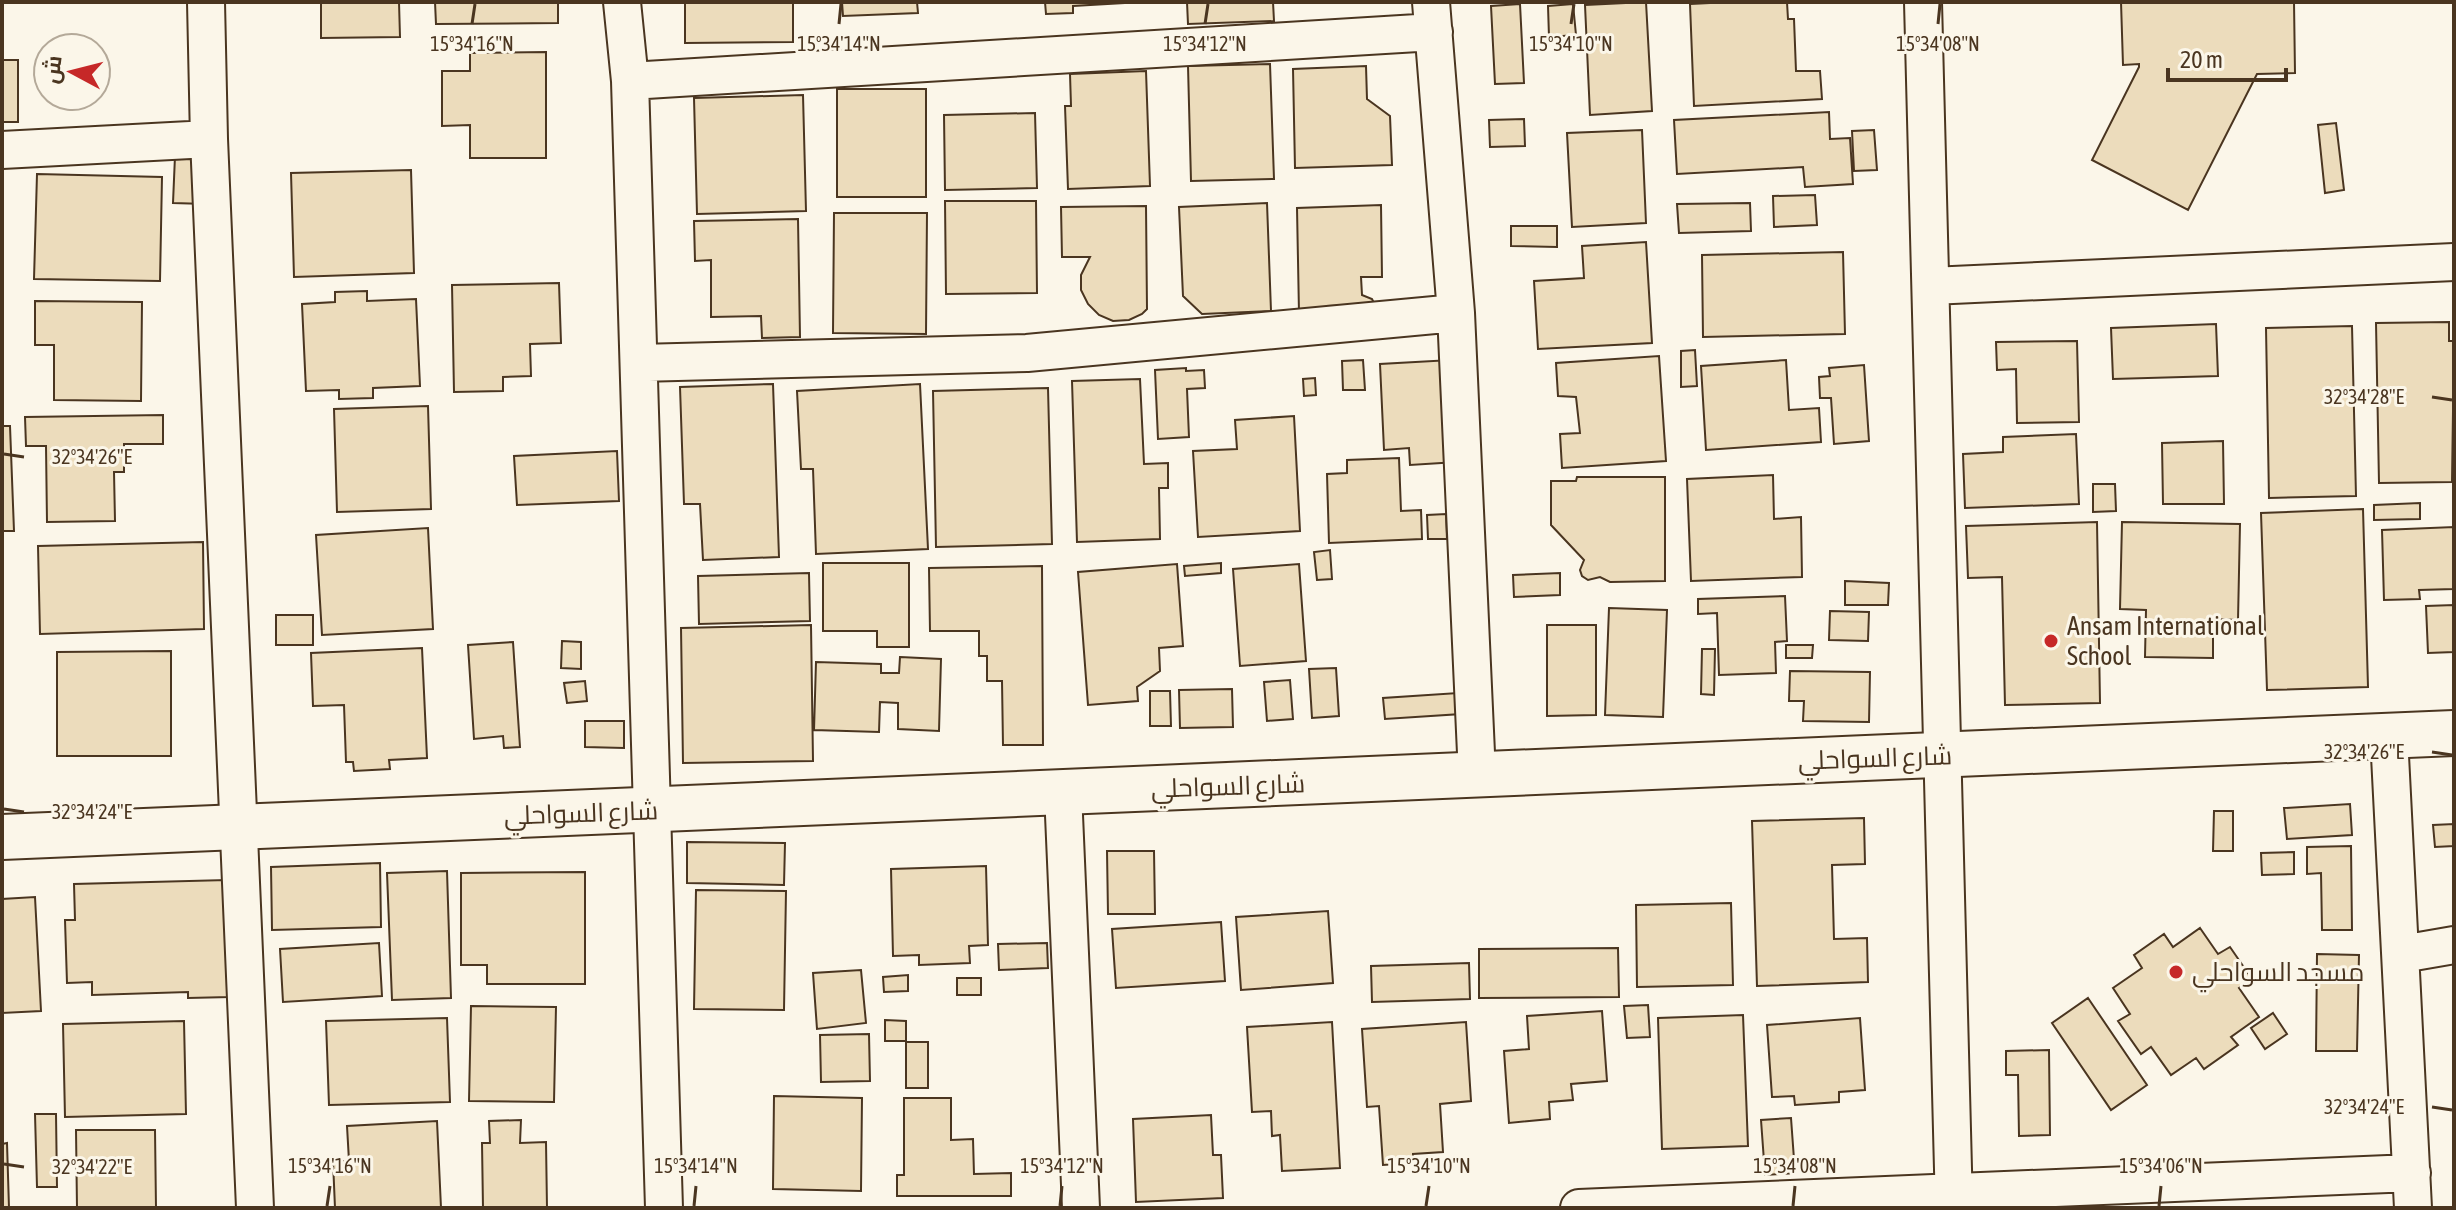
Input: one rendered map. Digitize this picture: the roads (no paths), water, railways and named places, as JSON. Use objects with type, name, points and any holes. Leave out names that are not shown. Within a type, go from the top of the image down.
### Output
[{"type":"street","points":[[206,2],[209,139],[255,1208]]},
{"type":"street","points":[[622,2],[630,81],[664,1208]]},
{"type":"street","points":[[1923,2],[1954,1200]]},
{"type":"street","points":[[630,81],[1432,17],[1456,313],[1477,775]]},
{"type":"street","points":[[2,150],[209,139]]},
{"type":"street","points":[[1931,286],[2454,262]]},
{"type":"street","points":[[639,363],[1027,353],[1456,313]]},
{"type":"street","name":"شارع السواحلي","points":[[2,837],[2454,733]]},
{"type":"street","points":[[1579,1208],[2412,1191],[2389,736]]},
{"type":"street","points":[[1063,792],[1081,1208]]},
{"type":"street","points":[[2402,954],[2454,945]]},
{"type":"place","name":"Ansam International School","points":[[2051,641]]},
{"type":"place","name":"مسجد السواحلي","points":[[2176,972]]}]
